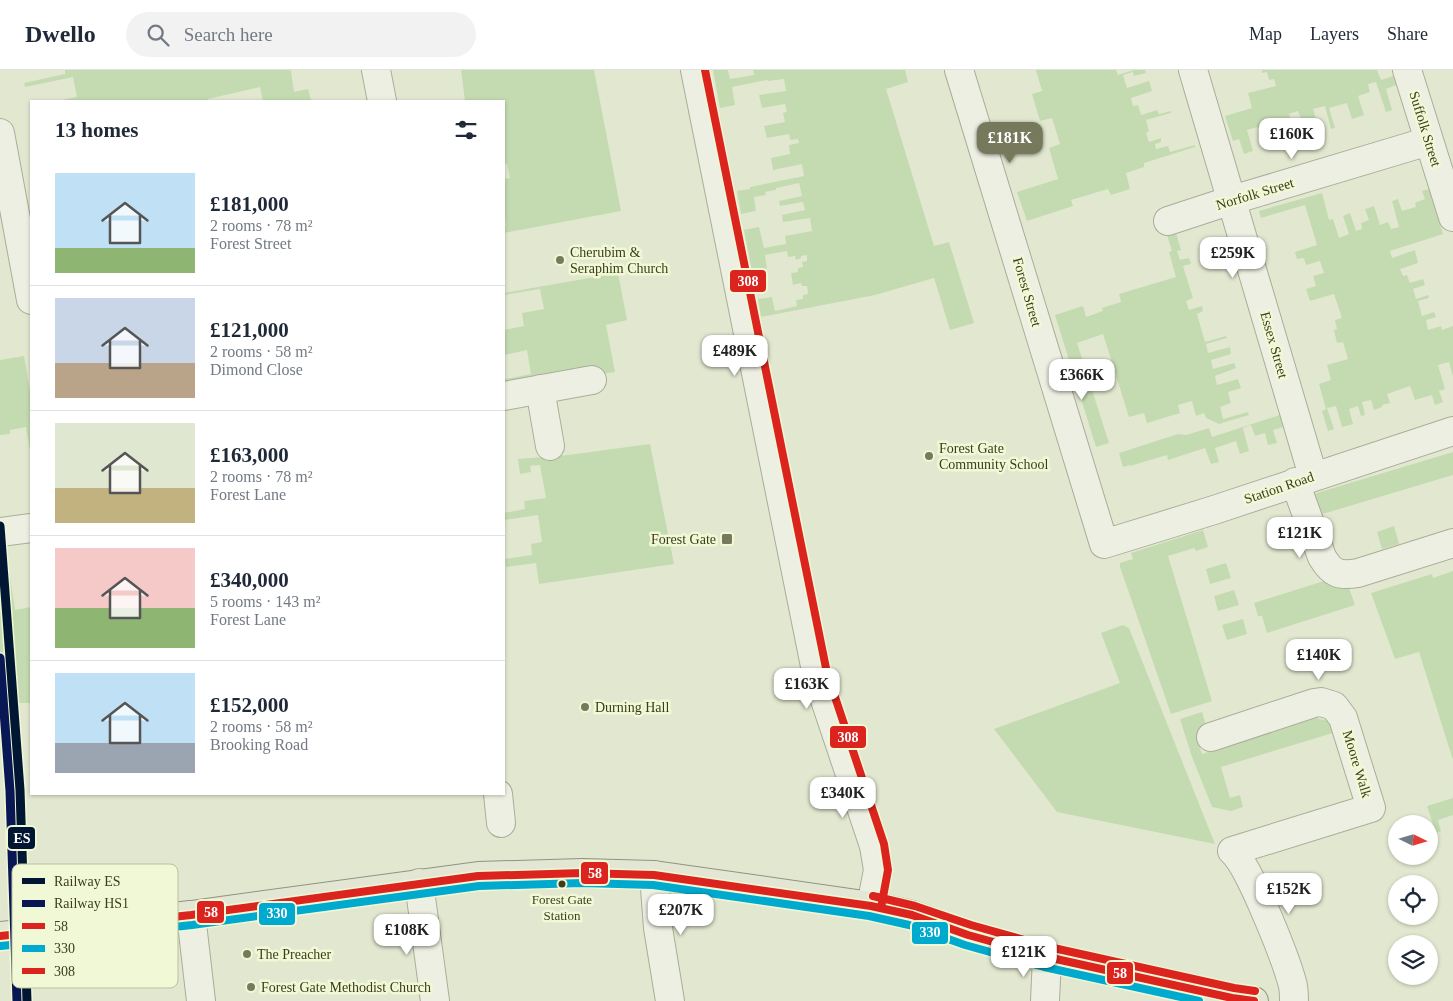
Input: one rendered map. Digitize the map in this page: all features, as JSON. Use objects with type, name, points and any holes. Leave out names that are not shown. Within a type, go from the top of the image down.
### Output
[{"type":"main road","points":[[178,916],[419,883],[505,874],[582,873],[654,875],[871,906],[912,915],[968,935],[1047,957],[1223,996],[1254,1001]]},
{"type":"street","points":[[376,70],[382,100]]},
{"type":"street","points":[[695,70],[815,668],[874,846],[878,870],[871,906]]},
{"type":"street","name":"Forest Street","points":[[959,70],[1104,544]]},
{"type":"street","name":"Essex Street","points":[[1193,70],[1232,200],[1304,479],[1322,557],[1328,568],[1343,574],[1358,573],[1453,543]]},
{"type":"street","name":"Suffolk Street","points":[[1407,70],[1453,217]]},
{"type":"street","points":[[0,134],[30,295]]},
{"type":"street","name":"Norfolk Street","points":[[1168,221],[1232,200],[1429,142]]},
{"type":"street","points":[[505,396],[592,380]]},
{"type":"street","points":[[540,389],[550,446]]},
{"type":"street","name":"Station Road","points":[[1104,544],[1214,510],[1453,431]]},
{"type":"street","points":[[0,532],[30,528]]},
{"type":"street","name":"Moore Walk","points":[[1211,737],[1314,703],[1328,704],[1340,712],[1343,718],[1371,808],[1232,851],[1240,859],[1262,903],[1292,982],[1294,1001]]},
{"type":"street","points":[[498,795],[501,823]]},
{"type":"street","points":[[654,875],[658,928],[670,1001]]},
{"type":"street","points":[[419,883],[435,1001]]},
{"type":"street","points":[[191,915],[201,1001]]},
{"type":"street","points":[[1045,1001],[1047,957]]},
{"type":"green space","points":[[65,70],[292,70],[294,92],[308,89],[311,100],[263,100],[260,87],[208,100],[62,100],[77,97],[73,77],[25,87],[24,83],[65,74]]},
{"type":"green space","points":[[461,70],[594,70],[621,211],[505,233],[505,179],[510,178],[507,164],[505,164],[505,100],[465,100]]},
{"type":"green space","points":[[713,70],[728,70],[730,79],[754,75],[753,70],[905,70],[908,82],[886,89],[934,246],[949,242],[974,323],[950,330],[934,278],[875,295],[761,317],[758,299],[772,297],[775,311],[797,306],[796,300],[803,299],[803,295],[808,294],[807,286],[802,286],[801,283],[793,285],[791,273],[798,272],[798,268],[803,267],[802,262],[807,261],[807,255],[801,256],[801,258],[796,260],[795,256],[788,257],[787,251],[765,255],[767,268],[752,271],[744,230],[759,227],[764,248],[786,244],[785,236],[812,231],[810,218],[783,222],[782,215],[805,210],[803,202],[780,206],[779,201],[802,196],[799,183],[776,188],[776,190],[765,192],[766,195],[754,197],[756,211],[741,214],[737,191],[804,176],[802,164],[773,170],[771,158],[790,154],[789,145],[799,143],[798,139],[790,140],[789,134],[767,138],[764,126],[785,122],[783,113],[787,112],[785,104],[762,108],[759,95],[786,91],[784,79],[767,80],[732,87],[735,105],[720,108]]},
{"type":"green space","points":[[1036,70],[1116,70],[1118,75],[1134,70],[1145,70],[1146,73],[1134,76],[1133,72],[1123,75],[1127,88],[1149,81],[1152,91],[1131,98],[1133,106],[1138,105],[1141,115],[1157,110],[1159,114],[1171,111],[1171,113],[1146,120],[1149,131],[1146,133],[1149,142],[1161,138],[1161,142],[1155,144],[1156,149],[1168,146],[1170,152],[1195,145],[1195,147],[1144,163],[1144,167],[1126,173],[1130,189],[1111,195],[1108,189],[1071,200],[1073,206],[1027,221],[1017,192],[1058,179],[1049,148],[1060,144],[1052,118],[1040,121],[1032,94],[1042,91]]},
{"type":"green space","points":[[1262,70],[1377,70],[1381,80],[1393,76],[1396,85],[1386,89],[1392,110],[1386,112],[1376,82],[1368,84],[1370,92],[1358,96],[1364,115],[1352,119],[1347,103],[1329,108],[1335,128],[1331,129],[1325,106],[1313,109],[1320,132],[1313,135],[1307,118],[1301,119],[1298,111],[1289,114],[1296,138],[1286,142],[1282,132],[1275,134],[1271,124],[1247,130],[1253,151],[1244,154],[1239,139],[1233,141],[1225,116],[1252,108],[1248,93],[1276,86],[1274,79],[1269,80],[1267,72],[1262,73]]},
{"type":"green space","points":[[1429,189],[1443,234],[1390,251],[1392,258],[1415,250],[1418,263],[1400,269],[1403,276],[1407,275],[1410,283],[1423,279],[1425,285],[1413,289],[1416,299],[1428,295],[1429,298],[1418,301],[1422,316],[1434,312],[1436,317],[1426,320],[1428,330],[1441,326],[1442,330],[1453,326],[1453,377],[1449,362],[1438,365],[1445,389],[1439,391],[1443,402],[1435,405],[1432,395],[1415,400],[1410,386],[1387,394],[1390,403],[1374,410],[1371,400],[1362,402],[1365,415],[1361,416],[1358,406],[1349,409],[1353,424],[1342,427],[1336,406],[1327,408],[1334,429],[1328,431],[1322,411],[1326,409],[1319,384],[1331,380],[1327,365],[1348,359],[1343,342],[1337,343],[1334,330],[1337,329],[1335,320],[1342,318],[1334,294],[1310,301],[1306,289],[1316,286],[1313,276],[1324,273],[1320,261],[1306,265],[1304,258],[1297,259],[1295,252],[1317,245],[1305,205],[1261,218],[1259,211],[1322,193],[1329,220],[1333,219],[1339,238],[1349,234],[1343,216],[1350,213],[1356,231],[1362,229],[1361,223],[1369,220],[1365,209],[1374,206],[1380,225],[1388,222],[1391,229],[1399,227],[1392,201],[1398,199],[1402,211],[1416,207],[1415,203],[1425,199],[1422,191]]},
{"type":"green space","points":[[1176,233],[1181,250],[1177,251],[1180,260],[1189,258],[1191,264],[1183,266],[1193,298],[1186,301],[1189,310],[1202,306],[1203,311],[1197,314],[1205,342],[1226,336],[1227,338],[1206,344],[1208,353],[1230,347],[1231,354],[1211,360],[1213,369],[1234,363],[1236,368],[1215,376],[1217,385],[1238,379],[1241,388],[1228,392],[1231,403],[1220,407],[1223,419],[1248,412],[1249,415],[1219,424],[1206,418],[1204,413],[1196,416],[1192,401],[1178,405],[1180,413],[1147,423],[1144,413],[1129,417],[1103,334],[1077,343],[1109,443],[1096,447],[1055,315],[1083,306],[1086,317],[1103,311],[1102,308],[1121,302],[1119,294],[1176,277],[1169,252],[1172,251],[1167,235]]},
{"type":"green space","points":[[618,273],[627,320],[606,325],[615,372],[507,389],[505,379],[531,374],[527,350],[505,355],[505,330],[524,326],[522,313],[544,309],[540,289],[505,295],[505,293]]},
{"type":"green space","points":[[24,356],[30,391],[30,451],[26,427],[10,430],[10,434],[0,435],[0,360]]},
{"type":"green space","points":[[1280,415],[1283,427],[1273,430],[1277,443],[1268,445],[1265,433],[1255,436],[1251,425],[1243,428],[1249,451],[1240,454],[1236,441],[1215,448],[1219,462],[1211,464],[1205,448],[1168,460],[1167,455],[1123,467],[1119,453],[1178,434],[1186,435],[1209,428],[1212,437]]},
{"type":"green space","points":[[650,444],[674,564],[539,584],[536,563],[506,567],[505,559],[532,555],[531,544],[542,542],[538,515],[505,520],[505,513],[525,509],[524,501],[546,498],[540,465],[530,466],[531,472],[520,474],[518,459],[568,455]]},
{"type":"green space","points":[[1453,452],[1453,475],[1316,516],[1310,495]]},
{"type":"green space","points":[[1394,526],[1399,544],[1382,549],[1377,532]]},
{"type":"green space","points":[[1203,530],[1208,547],[1196,551],[1194,548],[1168,556],[1212,701],[1171,714],[1120,563],[1133,559],[1131,553]]},
{"type":"green space","points":[[1226,563],[1231,578],[1210,584],[1206,569]]},
{"type":"green space","points":[[5,570],[9,570],[15,610],[30,607],[30,703],[0,703],[0,611],[7,611]]},
{"type":"green space","points":[[1453,571],[1453,760],[1419,652],[1395,659],[1371,593],[1432,574],[1433,578]]},
{"type":"green space","points":[[1324,581],[1348,585],[1355,605],[1267,633],[1262,616],[1258,616],[1254,603]]},
{"type":"green space","points":[[1234,590],[1239,605],[1218,611],[1214,596]]},
{"type":"green space","points":[[1243,619],[1247,634],[1227,640],[1222,625]]},
{"type":"green space","points":[[1123,625],[1129,628],[1215,844],[1057,812],[994,729],[1120,683],[1101,633]]},
{"type":"green space","points":[[1202,712],[1210,739],[1198,743],[1202,754],[1316,718],[1328,721],[1336,732],[1221,767],[1230,798],[1240,795],[1243,807],[1231,811],[1212,807],[1192,757],[1180,719]]},
{"type":"green space","points":[[1453,798],[1453,815],[1438,820],[1438,815],[1430,815],[1427,806]]},
{"type":"green space","points":[[1438,820],[1441,831],[1438,832]]},
{"type":"rail line","name":"ES","points":[[0,526],[20,790],[22,864]]},
{"type":"rail line","name":"HS1","points":[[0,658],[10,791],[12,864]]},
{"type":"rail line","name":"HS1","points":[[17,988],[17,1001]]},
{"type":"rail line","name":"ES","points":[[27,988],[27,1001]]},
{"type":"transit line","name":"308","points":[[705,70],[827,673],[884,844],[888,870],[881,908]]},
{"type":"transit line","name":"58","points":[[178,916],[478,876],[582,873],[654,875],[871,906],[912,915],[968,935],[1047,957],[1232,998],[1254,1001]]},
{"type":"transit line","name":"330","points":[[178,927],[479,886],[582,883],[653,885],[869,916],[909,925],[965,945],[1044,967],[1199,1001]]},
{"type":"transit line","name":"308","points":[[873,896],[915,906],[971,925],[1049,947],[1255,991]]},
{"type":"transit line","name":"58","points":[[0,936],[12,935]]},
{"type":"transit line","name":"330","points":[[1,946],[12,945]]},
{"type":"place","name":"Cherubim & Seraphim Church","points":[[560,260]]},
{"type":"place","name":"Forest Gate Community School","points":[[929,456]]},
{"type":"place","name":"Forest Gate","points":[[727,539]]},
{"type":"place","name":"Durning Hall","points":[[585,707]]},
{"type":"place","name":"Forest Gate Station","points":[[562,884]]},
{"type":"place","name":"The Preacher","points":[[247,954]]},
{"type":"place","name":"Forest Gate Methodist Church","points":[[251,987]]}]
